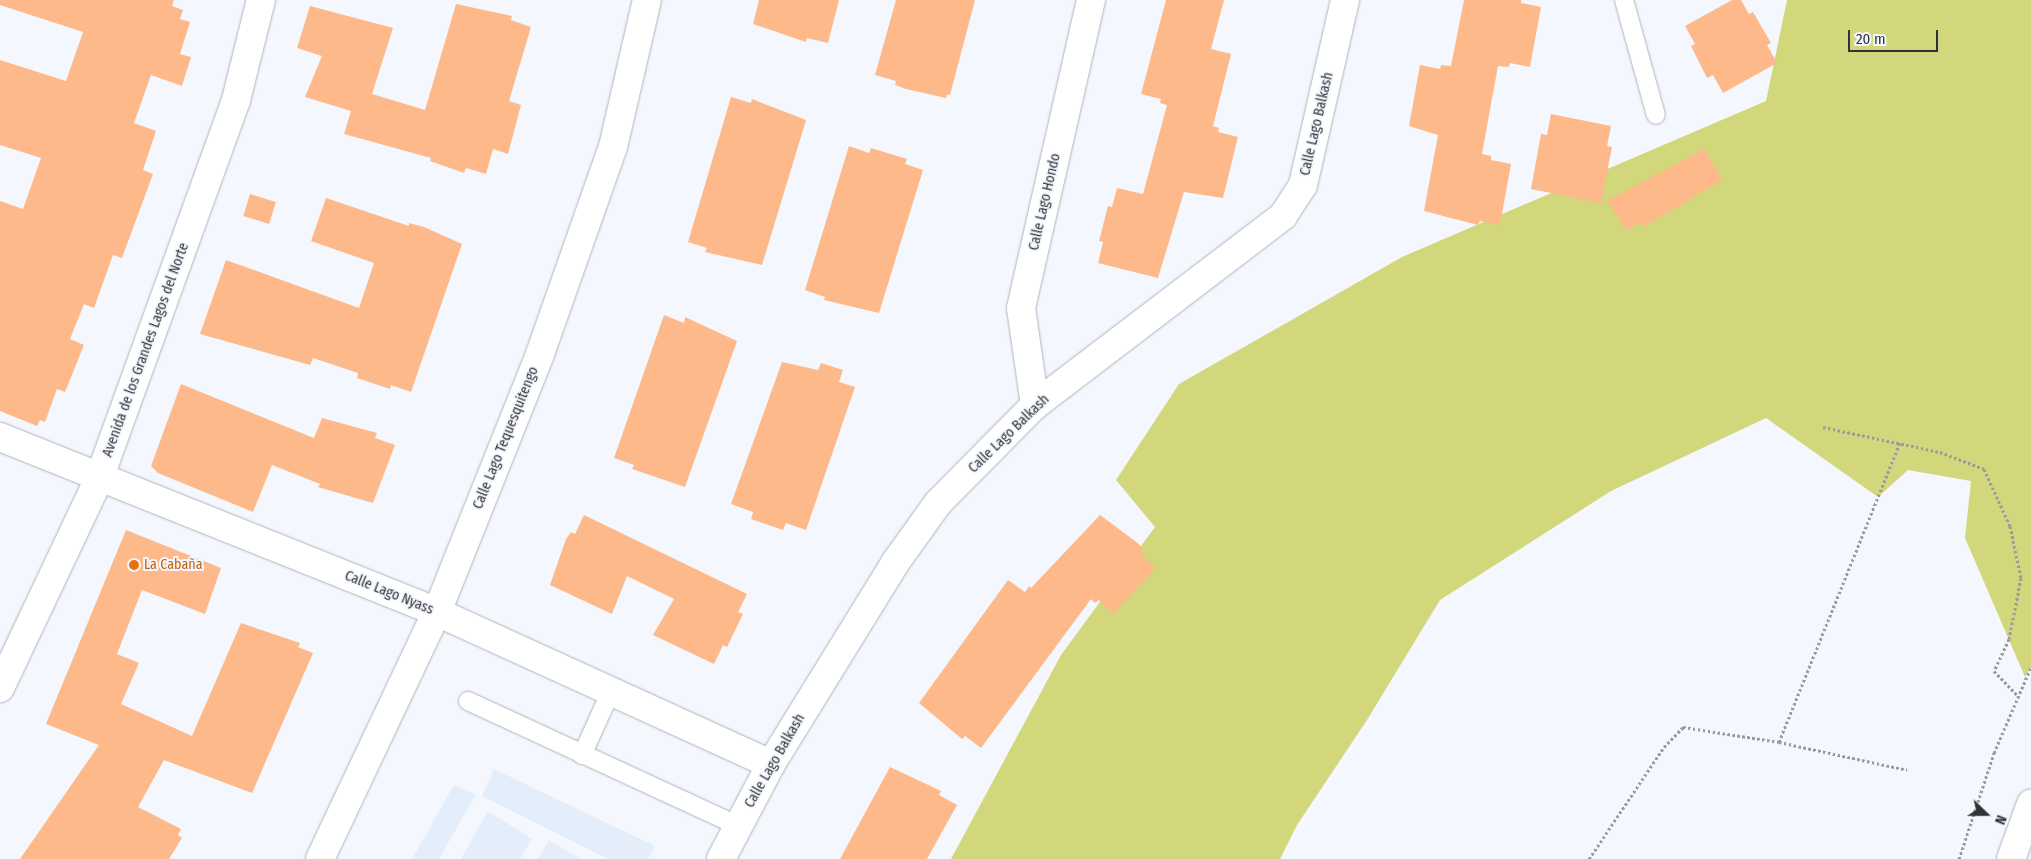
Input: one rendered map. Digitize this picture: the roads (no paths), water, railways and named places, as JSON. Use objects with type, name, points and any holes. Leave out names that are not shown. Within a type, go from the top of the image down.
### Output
[{"type":"main road","name":"Avenida de los Grandes Lagos del Norte","points":[[0,688],[100,476],[236,100],[261,0]]},
{"type":"main road","name":"Calle Lago Tequesquitengo","points":[[320,859],[437,612],[540,354],[614,147],[647,0]]},
{"type":"main road","name":"Calle Lago Hondo","points":[[1036,405],[1021,308],[1091,0]]},
{"type":"main road","name":"Calle Lago Balkash","points":[[720,859],[772,764],[895,563],[938,503],[1036,405],[1284,216],[1303,185],[1344,0]]},
{"type":"main road","name":"Calle Lago Nyass","points":[[0,437],[437,612],[772,764]]},
{"type":"main road","points":[[2011,859],[2031,804]]},
{"type":"lane","points":[[1624,0],[1656,115]]},
{"type":"lane","points":[[582,755],[611,691]]},
{"type":"lane","points":[[468,701],[738,826]]},
{"type":"place","name":"La Cabaña","points":[[134,565]]}]
